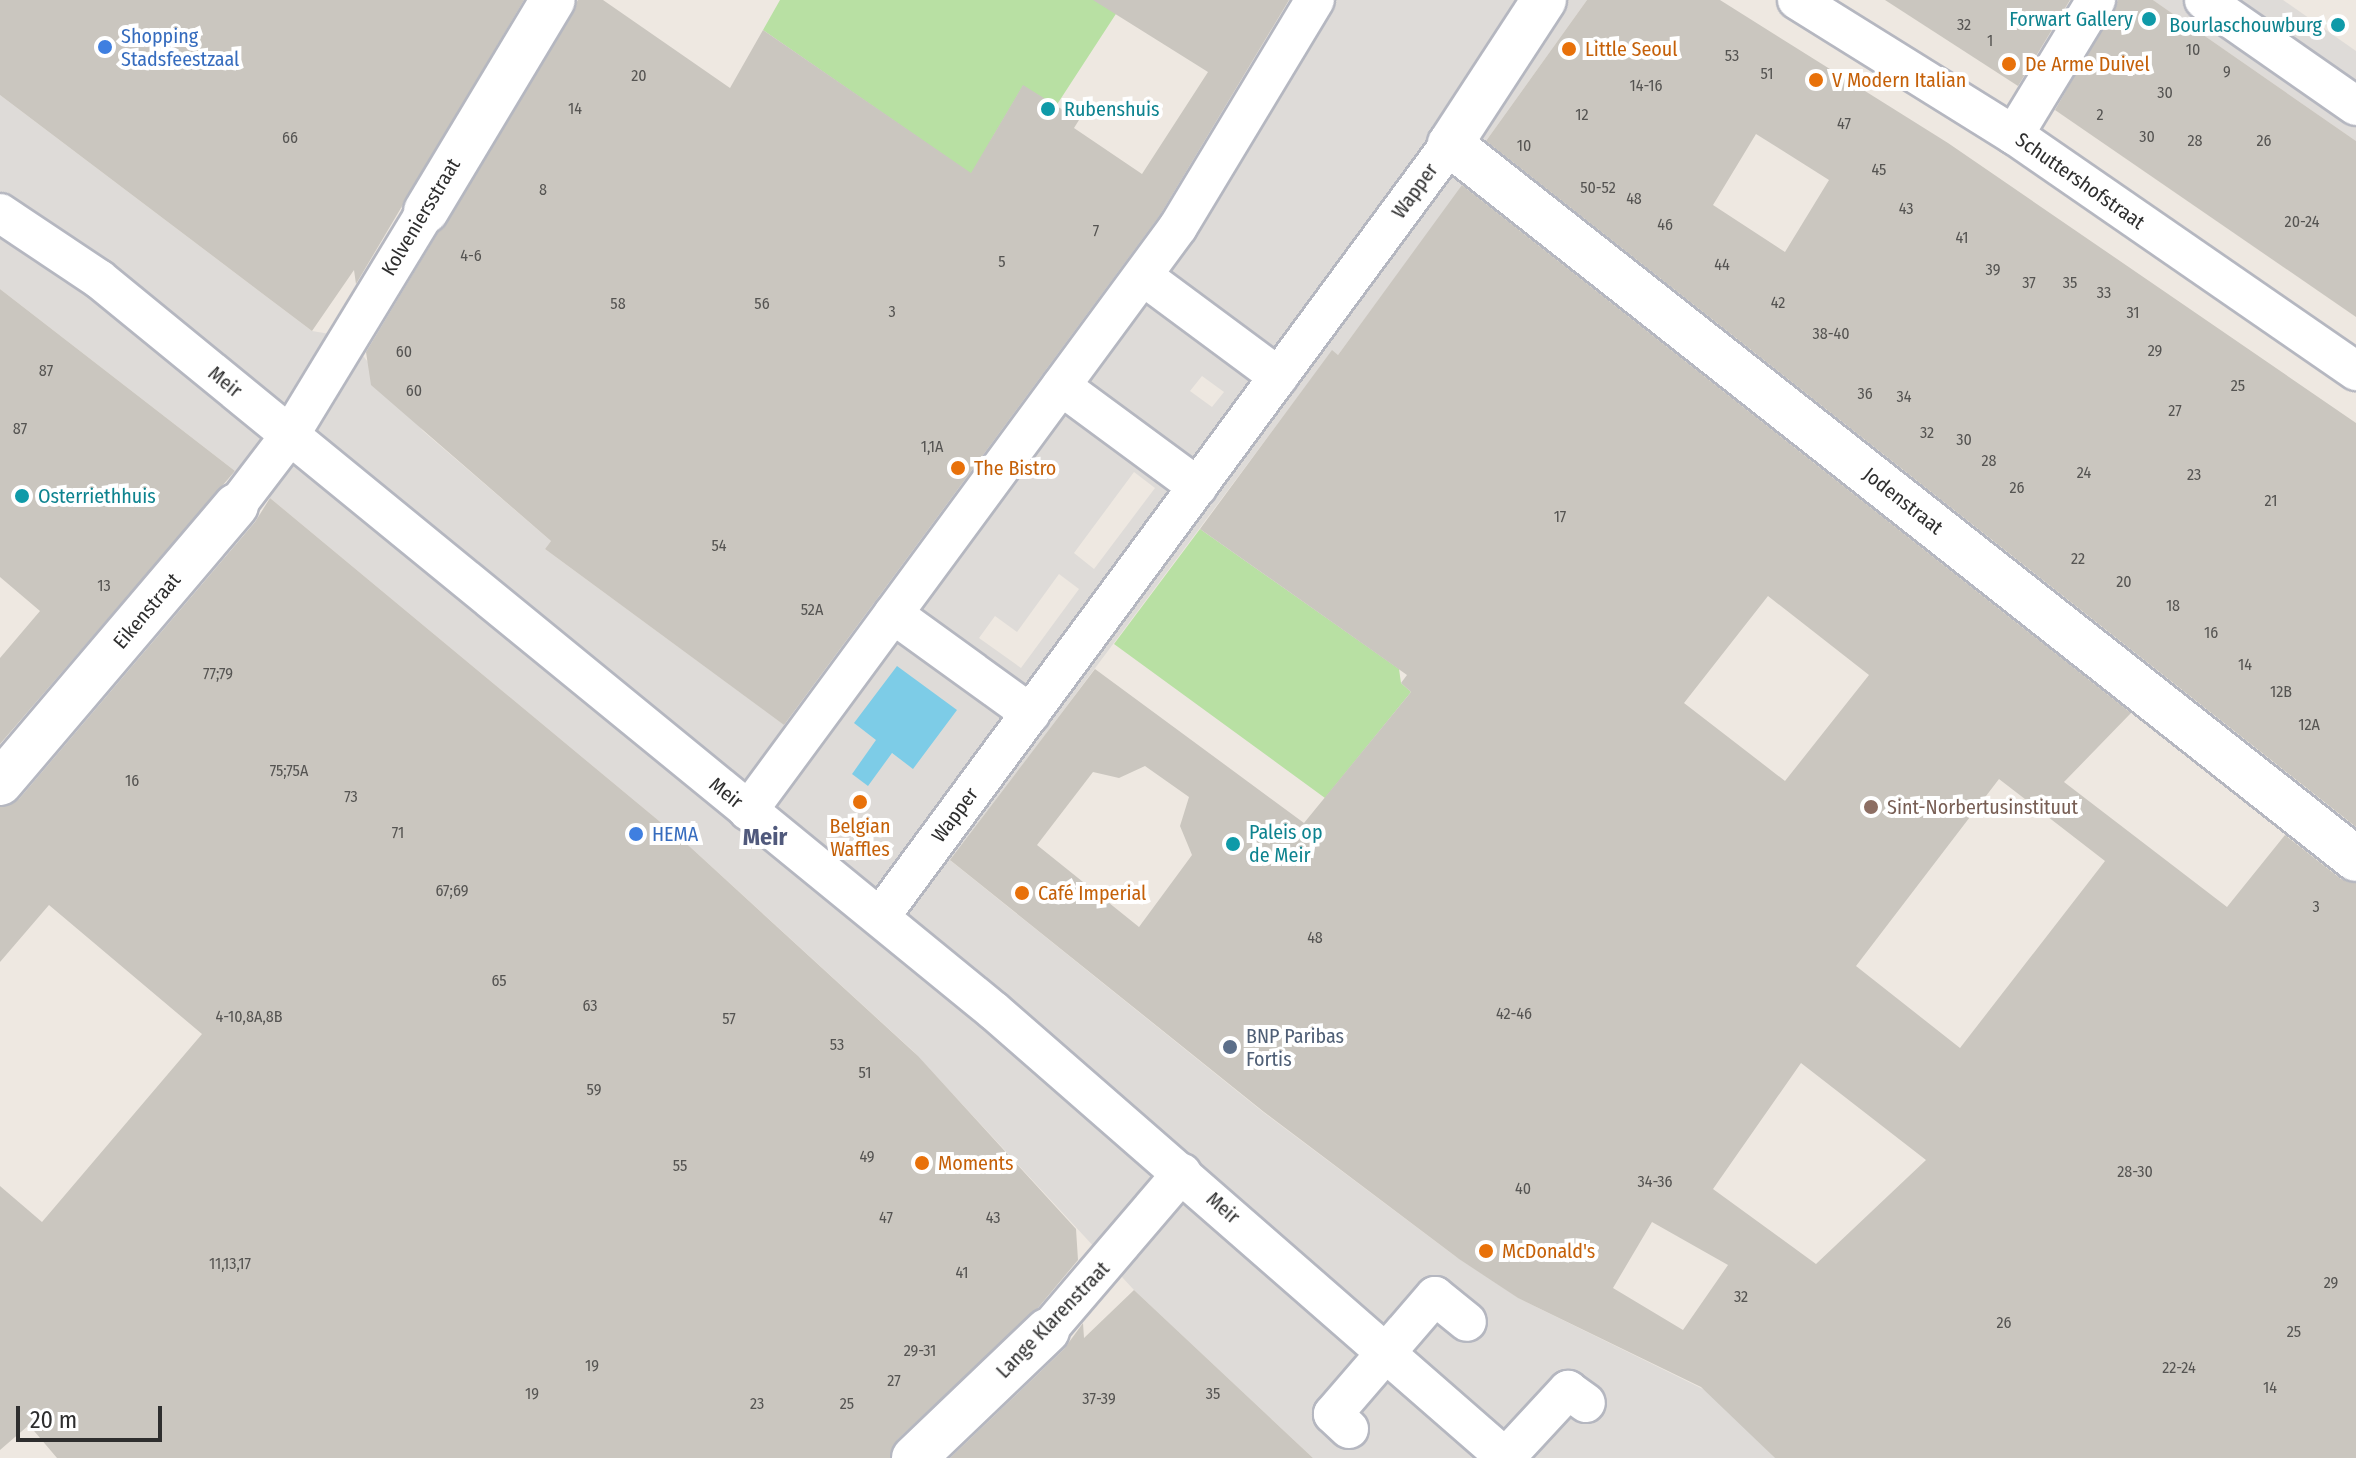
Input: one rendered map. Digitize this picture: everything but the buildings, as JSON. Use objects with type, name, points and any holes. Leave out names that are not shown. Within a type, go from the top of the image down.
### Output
[{"type":"street","name":"Kolveniersstraat","points":[[290,435],[553,0]]},
{"type":"street","points":[[748,811],[1143,276],[1315,0]]},
{"type":"street","name":"Wapper","points":[[880,917],[1450,144],[1544,0]]},
{"type":"street","name":"Schuttershofstraat","points":[[1797,0],[2014,135],[2356,371]]},
{"type":"street","points":[[2014,135],[2096,0]]},
{"type":"street","points":[[2204,0],[2356,106]]},
{"type":"street","name":"Jodenstraat","points":[[1450,144],[2356,859]]},
{"type":"street","name":"Meir","points":[[0,213],[99,279],[880,917],[1182,1173],[1505,1458]]},
{"type":"street","points":[[1143,276],[1279,377]]},
{"type":"street","points":[[1061,386],[1198,487]]},
{"type":"street","name":"Eikenstraat","points":[[0,783],[236,506],[290,435]]},
{"type":"street","points":[[893,614],[1031,714]]},
{"type":"street","name":"Lange Klarenstraat","points":[[914,1458],[1047,1331],[1182,1173]]},
{"type":"street","points":[[1349,1429],[1333,1414],[1435,1296],[1467,1322]]},
{"type":"street","points":[[1505,1458],[1568,1390],[1586,1403]]},
{"type":"green space","points":[[780,0],[1125,0],[1056,106],[1023,86],[991,140],[978,179],[763,30]]},
{"type":"green space","points":[[1200,529],[1399,669],[1401,683],[1411,692],[1325,798],[1114,644]]},
{"type":"shaded area","points":[[1295,0],[1587,0],[1486,141],[1491,147],[1338,355],[1332,351],[951,861],[1263,1112],[1455,1256],[1520,1299],[1709,1392],[1775,1458],[1313,1458],[1134,1290],[913,1051],[688,845],[270,498],[0,289],[0,95],[312,331],[348,337],[423,431],[551,541],[545,549],[787,727],[1158,224]],"holes":[[[1202,376],[1224,392],[1212,407],[1190,391]],[[1134,472],[1155,488],[1094,569],[1074,553]],[[1059,574],[1079,589],[1021,668],[979,638],[995,616],[1017,632]],[[877,740],[912,768],[892,753],[852,774]]]},
{"type":"shaded area","points":[[2153,0],[2283,0],[2356,51],[2356,141]]},
{"type":"water","points":[[897,666],[957,710],[913,769],[892,753],[868,786],[852,774],[876,740],[854,723]]},
{"type":"place","name":"Forwart Gallery","points":[[2149,19]]},
{"type":"place","name":"Bourlaschouwburg","points":[[2338,25]]},
{"type":"place","name":"Shopping Stadsfeestzaal","points":[[105,47]]},
{"type":"place","name":"Little Seoul","points":[[1569,49]]},
{"type":"place","name":"De Arme Duivel","points":[[2009,64]]},
{"type":"place","name":"V Modern Italian","points":[[1816,80]]},
{"type":"place","name":"Rubenshuis","points":[[1048,109]]},
{"type":"place","name":"The Bistro","points":[[958,468]]},
{"type":"place","name":"Osterriethhuis","points":[[22,496]]},
{"type":"place","name":"Belgian Waffles","points":[[860,802]]},
{"type":"place","name":"Sint-Norbertusinstituut","points":[[1871,807]]},
{"type":"place","name":"HEMA","points":[[636,834]]},
{"type":"place","name":"Paleis op de Meir","points":[[1233,844]]},
{"type":"place","name":"Café Imperial","points":[[1022,893]]},
{"type":"place","name":"BNP Paribas Fortis","points":[[1230,1047]]},
{"type":"place","name":"Moments","points":[[922,1163]]},
{"type":"place","name":"McDonald's","points":[[1486,1251]]},
{"type":"district","name":"Meir","points":[[765,838]]}]
